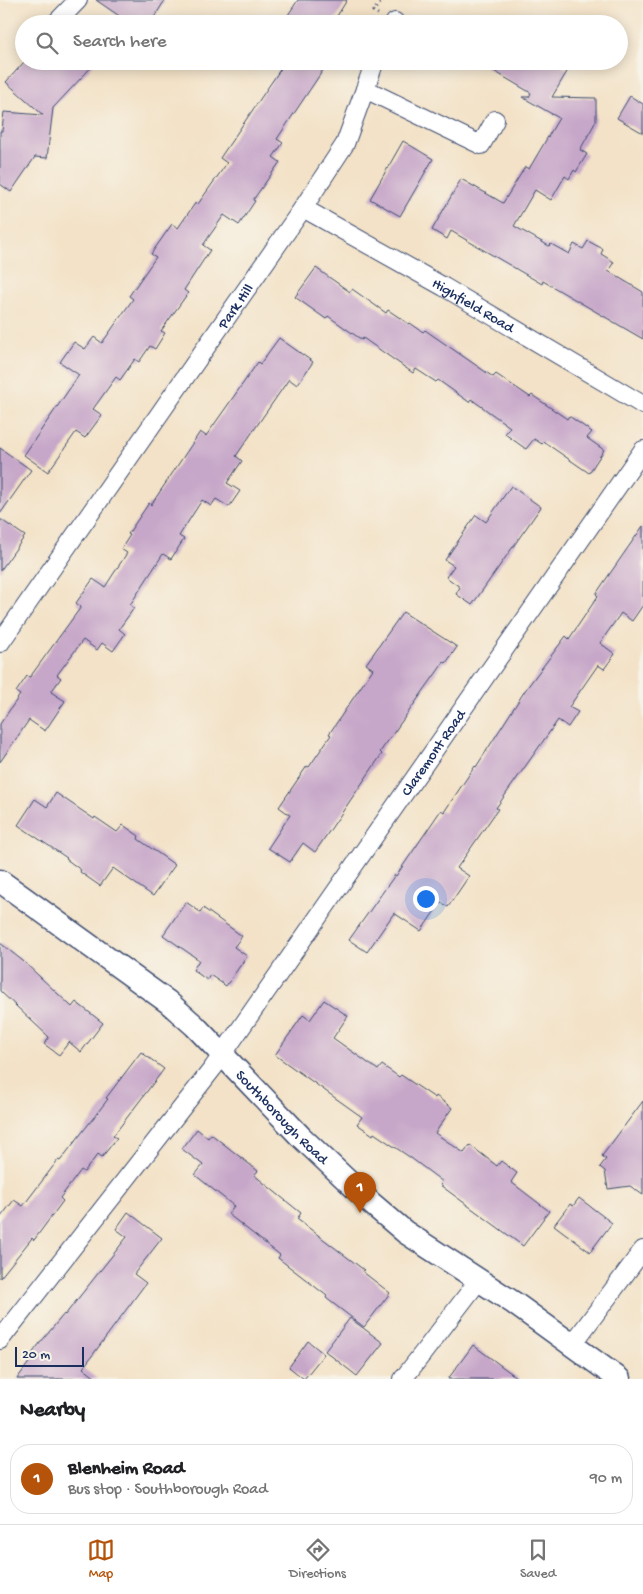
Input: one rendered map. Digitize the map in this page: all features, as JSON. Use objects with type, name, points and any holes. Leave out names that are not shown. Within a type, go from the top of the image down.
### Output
[{"type":"street","points":[[64,15],[78,0]]},
{"type":"street","name":"Park Hill","points":[[0,643],[304,208],[345,144],[372,70]]},
{"type":"street","points":[[365,89],[481,146],[495,120]]},
{"type":"street","name":"Highfield Road","points":[[304,208],[444,287],[643,405]]},
{"type":"street","name":"Claremont Road","points":[[0,1340],[222,1056],[643,450]]},
{"type":"street","name":"Southborough Road","points":[[0,881],[168,1002],[195,1026],[301,1137],[405,1232],[479,1280],[619,1379]]},
{"type":"street","points":[[572,1345],[643,1250]]},
{"type":"street","points":[[403,1379],[479,1280]]},
{"type":"building","points":[[96,0],[165,0],[156,15],[118,15]]},
{"type":"building","points":[[298,0],[347,0],[338,15],[288,15]]},
{"type":"building","points":[[17,70],[89,70],[53,108],[47,158],[35,157],[11,192],[0,184],[0,131],[2,131],[4,112],[43,115],[6,82]]},
{"type":"building","points":[[280,70],[323,70],[277,139],[283,143],[273,157],[280,162],[253,200],[255,201],[239,225],[224,215],[203,245],[210,250],[184,290],[188,293],[161,331],[165,333],[155,349],[150,346],[139,362],[135,359],[120,380],[116,377],[93,409],[102,415],[85,438],[76,432],[48,472],[24,455],[79,375],[60,362],[74,342],[85,349],[94,337],[102,343],[133,299],[129,296],[156,257],[151,254],[172,224],[178,228],[196,202],[198,204],[227,163],[220,158]]},
{"type":"building","points":[[492,70],[568,70],[552,97],[596,98],[596,121],[580,150],[587,154],[576,172],[574,170],[569,179],[565,176],[551,200],[535,190],[514,226],[549,246],[551,244],[569,254],[574,244],[583,249],[588,241],[603,249],[601,254],[614,262],[608,271],[643,292],[643,339],[543,281],[542,284],[451,231],[447,239],[432,230],[461,179],[503,203],[525,167],[529,169],[559,118],[522,97],[529,97],[531,93]]},
{"type":"building","points":[[630,96],[643,104],[643,133],[617,118]]},
{"type":"building","points":[[403,141],[433,159],[400,216],[370,199]]},
{"type":"building","points":[[316,268],[350,292],[352,289],[386,313],[388,310],[423,332],[425,330],[493,377],[496,374],[530,397],[532,395],[567,419],[569,416],[592,432],[587,438],[604,450],[589,473],[544,442],[542,444],[534,439],[526,449],[505,434],[510,427],[471,399],[469,402],[438,380],[436,382],[416,369],[413,373],[363,338],[362,340],[328,316],[326,319],[295,297]]},
{"type":"building","points":[[279,338],[313,362],[297,385],[289,379],[236,456],[242,461],[227,483],[240,491],[229,507],[216,499],[211,506],[202,500],[179,536],[184,539],[171,559],[163,554],[130,605],[134,608],[119,629],[125,634],[113,651],[102,643],[97,650],[83,640],[57,675],[61,678],[51,692],[65,701],[45,731],[29,720],[0,762],[0,724],[20,695],[16,692],[27,676],[30,677],[81,607],[76,603],[93,579],[105,587],[127,553],[121,549],[130,535],[128,534],[149,503],[151,505],[200,432],[206,436],[258,362],[260,364]]},
{"type":"building","points":[[0,448],[31,470],[0,514]]},
{"type":"building","points":[[511,486],[541,507],[472,605],[456,594],[460,587],[446,577],[454,566],[445,560],[476,515],[486,522]]},
{"type":"building","points":[[0,519],[25,536],[0,571]]},
{"type":"building","points":[[643,526],[643,605],[632,621],[621,613],[600,643],[615,654],[604,669],[598,665],[569,707],[578,712],[568,727],[558,720],[496,808],[498,809],[457,868],[469,876],[448,907],[441,902],[421,931],[394,913],[367,952],[349,940],[441,810],[444,812],[476,767],[526,689],[566,636],[569,639],[598,596],[596,594]]},
{"type":"building","points":[[403,612],[457,647],[446,663],[444,662],[380,752],[382,754],[315,852],[303,843],[290,862],[268,848],[290,815],[279,807],[331,735],[329,734],[373,669],[366,664]]},
{"type":"building","points":[[56,793],[117,832],[123,825],[139,836],[138,839],[175,865],[153,896],[113,868],[100,886],[80,872],[81,870],[67,858],[18,825],[35,799],[47,807]]},
{"type":"building","points":[[186,902],[200,912],[203,908],[242,936],[234,947],[247,956],[226,986],[210,975],[207,980],[193,970],[199,960],[163,935]]},
{"type":"building","points":[[0,943],[23,961],[72,1007],[76,1002],[103,1023],[81,1052],[69,1042],[59,1055],[44,1044],[49,1037],[0,991]]},
{"type":"building","points":[[324,1000],[348,1016],[333,1038],[378,1070],[382,1065],[399,1077],[401,1075],[435,1098],[436,1096],[452,1108],[435,1133],[464,1153],[470,1145],[497,1166],[501,1161],[517,1173],[511,1182],[549,1211],[523,1246],[440,1185],[443,1182],[411,1158],[357,1124],[362,1117],[275,1055],[303,1015],[310,1020]]},
{"type":"building","points":[[141,1052],[164,1069],[113,1136],[117,1138],[102,1157],[98,1154],[84,1172],[81,1170],[60,1198],[63,1201],[34,1240],[32,1238],[0,1278],[0,1218],[14,1200],[23,1206],[108,1099],[106,1098]]},
{"type":"building","points":[[643,1101],[643,1195],[630,1186],[608,1189],[605,1171],[600,1167],[606,1159],[602,1156]]},
{"type":"building","points":[[197,1129],[208,1138],[211,1134],[258,1171],[254,1175],[301,1213],[297,1219],[364,1270],[363,1272],[390,1293],[364,1327],[326,1298],[327,1296],[278,1258],[280,1255],[228,1214],[234,1206],[195,1175],[203,1165],[182,1149]]},
{"type":"building","points":[[579,1198],[612,1223],[590,1252],[554,1225],[570,1204],[573,1206]]},
{"type":"building","points":[[128,1212],[162,1238],[134,1274],[146,1283],[83,1368],[97,1379],[17,1379],[33,1357],[31,1355],[40,1343],[65,1315],[127,1237],[116,1229]]},
{"type":"building","points":[[350,1318],[383,1343],[357,1376],[325,1351]]},
{"type":"building","points":[[308,1341],[324,1354],[304,1379],[289,1367]]},
{"type":"building","points":[[473,1345],[519,1379],[448,1379]]},
{"type":"place","name":"Blenheim Road","points":[[360,1213]]}]
